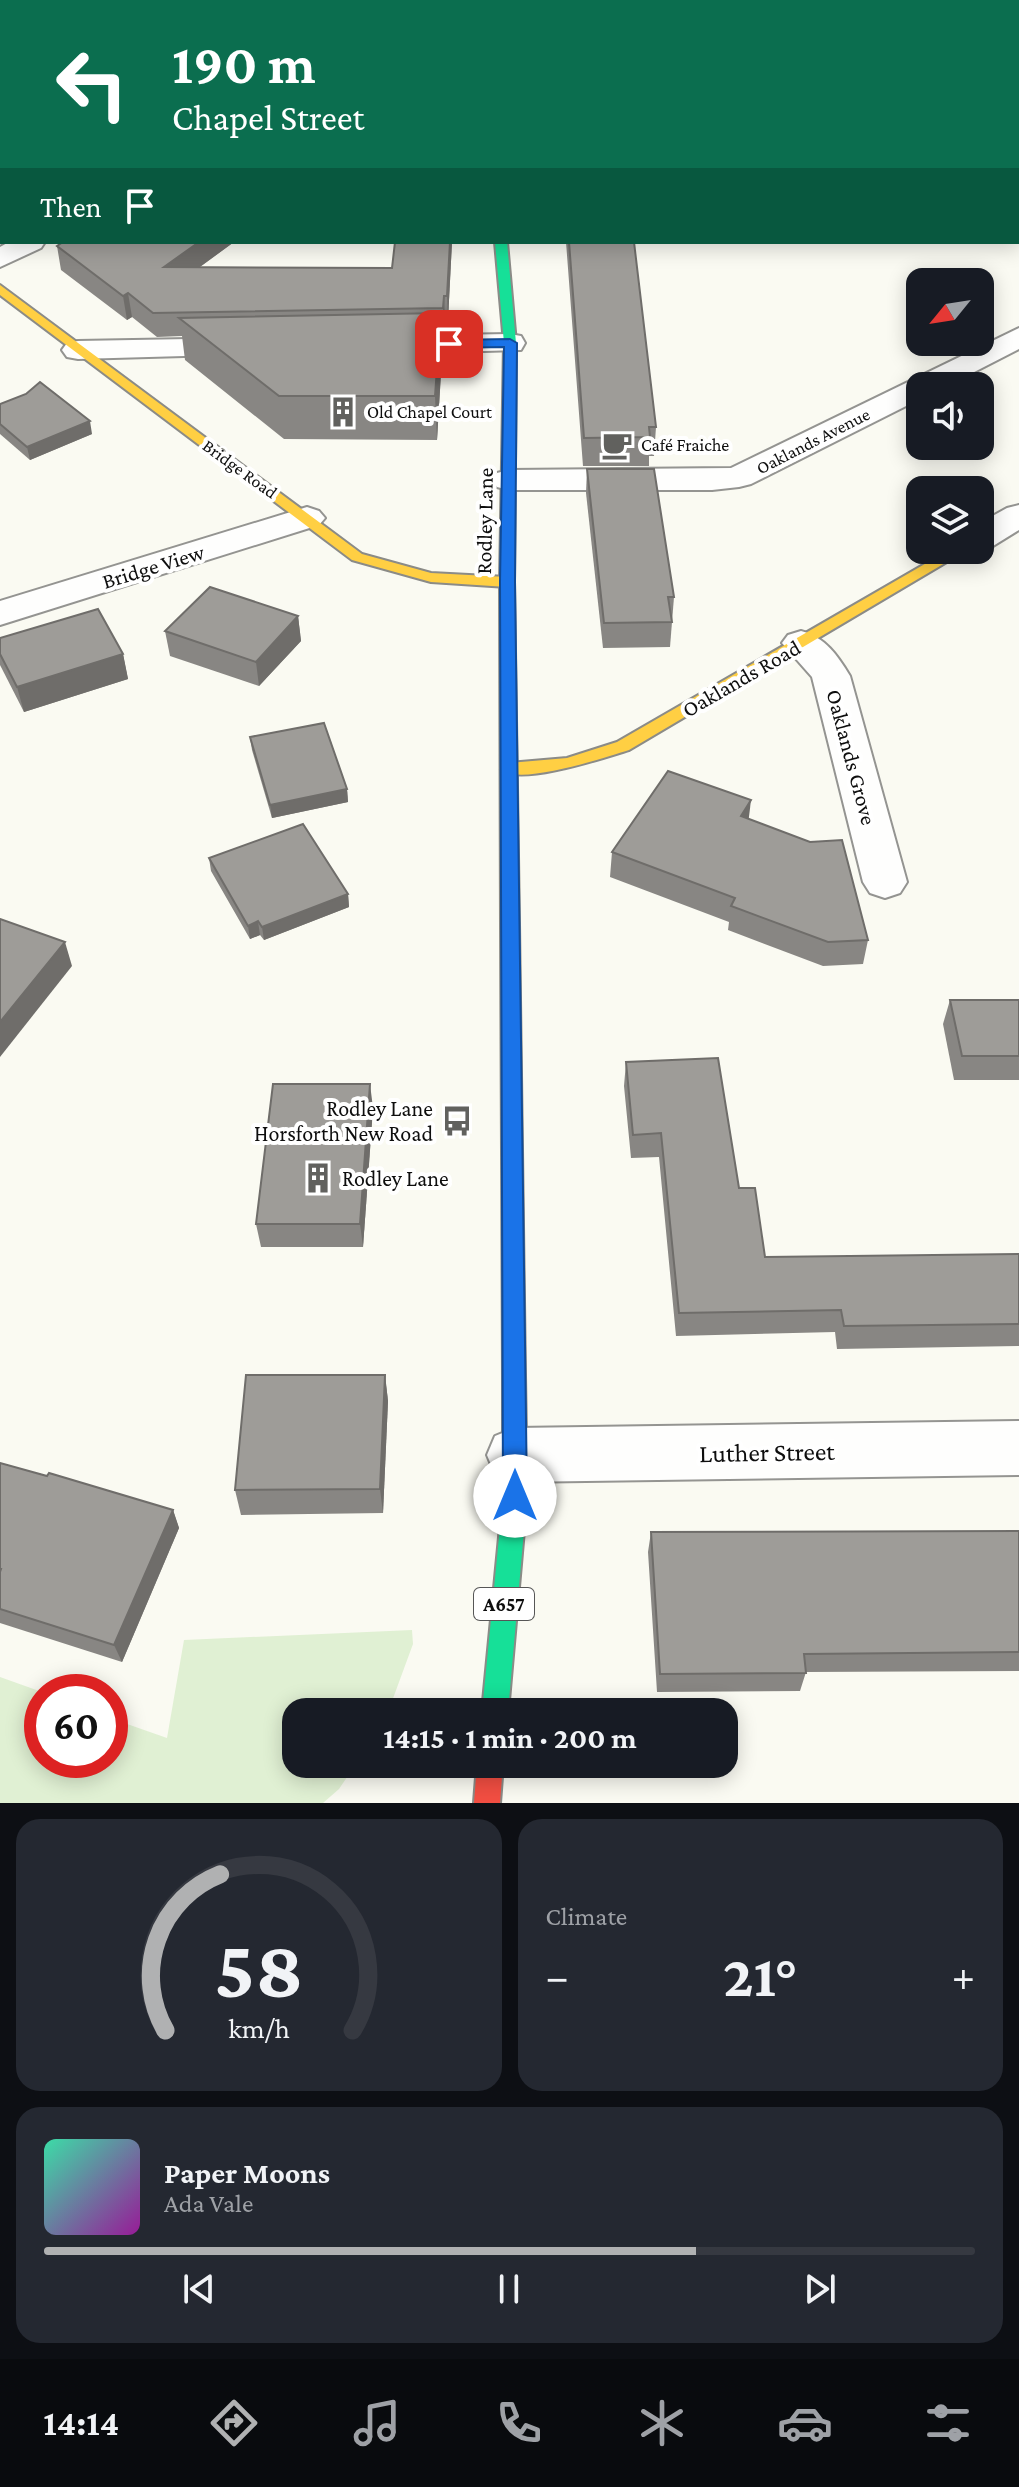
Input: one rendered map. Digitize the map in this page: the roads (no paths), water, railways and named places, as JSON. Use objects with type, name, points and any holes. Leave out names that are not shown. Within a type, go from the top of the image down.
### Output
[{"type":"main road","name":"Rodley Lane","points":[[496,1698],[515,1496],[507,582],[510,343],[501,244]]},
{"type":"main road","name":"Bridge Road","points":[[0,289],[357,557],[395,572],[436,581],[507,582]]},
{"type":"main road","name":"Oaklands Road","points":[[509,769],[557,768],[594,759],[623,746],[936,564]]},
{"type":"main road","points":[[486,1802],[489,1778]]},
{"type":"street","points":[[0,258],[27,244]]},
{"type":"street","name":"Oaklands Avenue","points":[[949,372],[1019,337]]},
{"type":"street","points":[[356,346],[510,343]]},
{"type":"street","points":[[78,350],[279,347]]},
{"type":"street","name":"Oaklands Avenue","points":[[509,480],[712,480],[739,477],[906,394]]},
{"type":"street","points":[[994,530],[1019,515]]},
{"type":"street","name":"Bridge View","points":[[0,613],[307,518]]},
{"type":"street","name":"Oaklands Grove","points":[[801,643],[818,658],[831,676],[885,882]]},
{"type":"street","name":"Luther Street","points":[[515,1455],[1019,1448]]},
{"type":"place","name":"Old Chapel Court","points":[[343,412]]},
{"type":"place","name":"Café Fraiche","points":[[617,445]]},
{"type":"place","name":"Rodley Lane Horsforth New Road","points":[[457,1121]]},
{"type":"place","name":"Rodley Lane","points":[[318,1178]]}]
